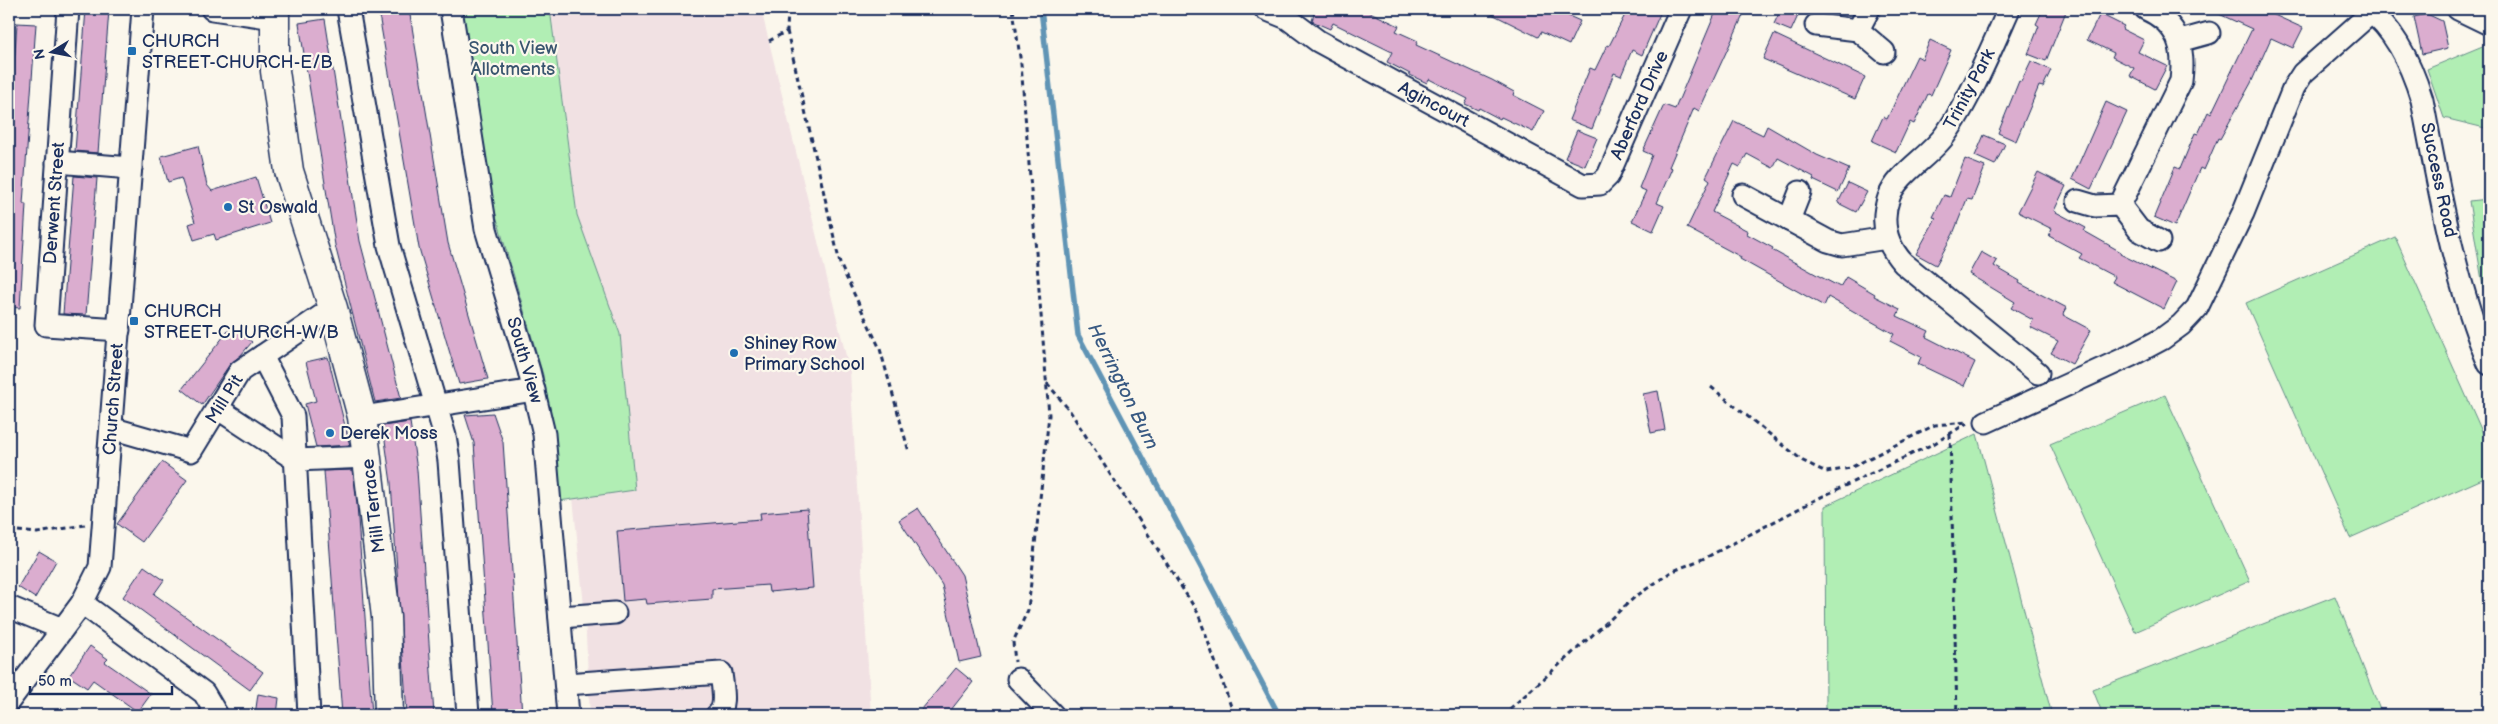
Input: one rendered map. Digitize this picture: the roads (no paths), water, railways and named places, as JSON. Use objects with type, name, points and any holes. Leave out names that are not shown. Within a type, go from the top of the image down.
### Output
[{"type":"main road","name":"Mill Terrace","points":[[274,13],[275,71],[289,171],[333,308],[362,417],[386,617],[389,715]]},
{"type":"street","name":"Derwent Street","points":[[68,9],[46,325],[118,330]]},
{"type":"street","name":"Church Street","points":[[9,701],[82,603],[100,568],[143,9]]},
{"type":"street","points":[[212,9],[274,13]]},
{"type":"street","points":[[348,9],[389,246],[436,404],[449,461],[468,715]]},
{"type":"street","name":"South View","points":[[451,9],[486,229],[534,390],[544,434],[568,715]]},
{"type":"street","name":"Agincourt","points":[[1265,9],[1290,13],[1318,41],[1583,185]]},
{"type":"street","name":"Aberford Drive","points":[[1583,185],[1600,184],[1608,176],[1681,9]]},
{"type":"street","points":[[1858,30],[1869,9]]},
{"type":"street","name":"Trinity Park","points":[[2009,9],[1955,120],[1933,150],[1896,184],[1889,194],[1884,224],[1893,252],[1903,263],[2038,373]]},
{"type":"street","points":[[2120,205],[2181,81],[2183,60],[2180,41],[2166,23],[2146,9]]},
{"type":"street","points":[[2458,9],[2489,24]]},
{"type":"street","points":[[1977,422],[2130,356],[2162,339],[2181,325],[2196,308],[2243,213],[2294,87],[2303,73],[2376,14]]},
{"type":"street","name":"Success Road","points":[[2376,14],[2405,56],[2416,78],[2463,290],[2477,335],[2489,364]]},
{"type":"street","points":[[1816,25],[1858,30],[1884,52]]},
{"type":"street","points":[[2180,41],[2209,33]]},
{"type":"street","points":[[57,162],[131,168]]},
{"type":"street","points":[[1789,220],[1800,192]]},
{"type":"street","points":[[1742,195],[1828,241],[1842,245],[1887,238]]},
{"type":"street","points":[[2078,200],[2096,206],[2120,205]]},
{"type":"street","points":[[2120,205],[2139,230],[2159,241]]},
{"type":"street","name":"Mill Pit","points":[[111,428],[191,450],[240,370],[333,308]]},
{"type":"street","points":[[262,356],[294,416],[309,715]]},
{"type":"street","points":[[362,417],[534,390]]},
{"type":"street","points":[[217,408],[296,460],[368,457]]},
{"type":"street","points":[[82,603],[204,692],[217,715]]},
{"type":"street","points":[[9,607],[62,629]]},
{"type":"street","points":[[560,617],[615,613]]},
{"type":"street","points":[[566,684],[721,673],[723,705],[721,712],[717,715]]},
{"type":"street","points":[[1018,679],[1053,715]]},
{"type":"waterway","name":"Herrington Burn","points":[[1041,9],[1078,335],[1279,715]]},
{"type":"place","name":"CHURCH STREET-CHURCH-E/B","points":[[132,51]]},
{"type":"place","name":"St Oswald","points":[[228,207]]},
{"type":"place","name":"CHURCH STREET-CHURCH-W/B","points":[[134,321]]},
{"type":"place","name":"Shiney Row Primary School","points":[[734,353]]},
{"type":"place","name":"Derek Moss","points":[[330,433]]},
{"type":"park label","name":"South View Allotments","points":[[513,58]]}]
